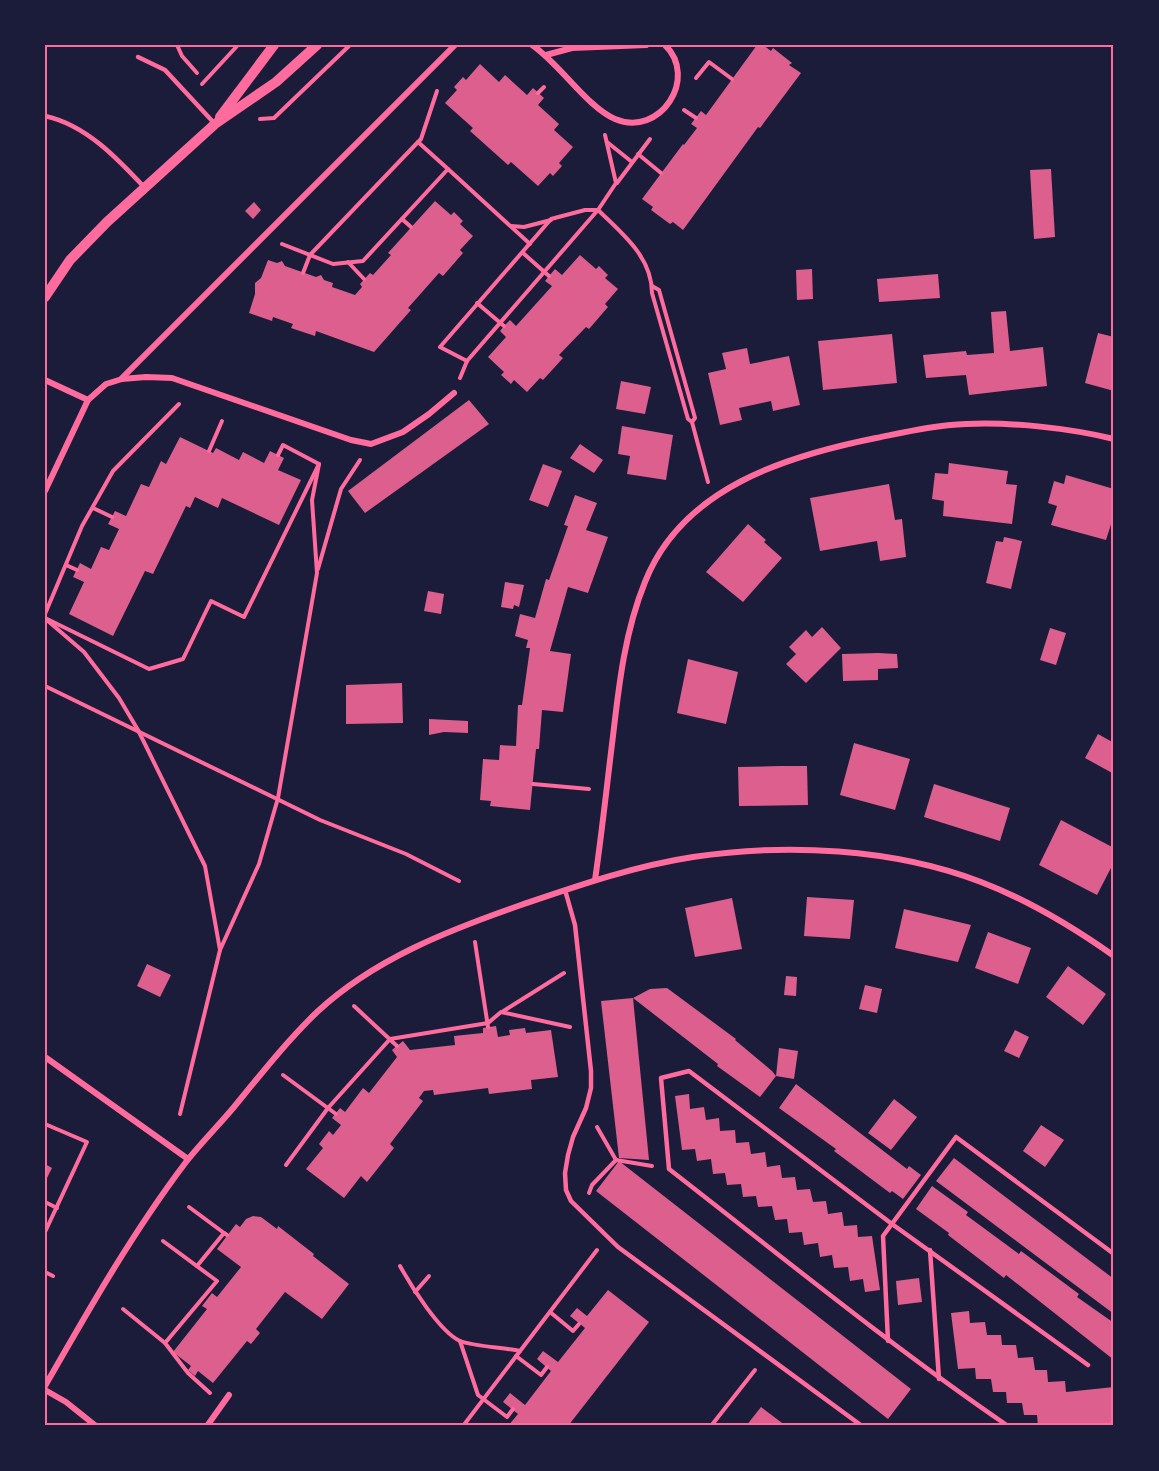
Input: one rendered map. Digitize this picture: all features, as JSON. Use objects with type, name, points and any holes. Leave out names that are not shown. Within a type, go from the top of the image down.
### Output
[{"type":"street","points":[[215,124],[274,45]]},
{"type":"street","points":[[45,297],[80,249],[145,188],[215,124],[276,82],[317,45]]},
{"type":"street","points":[[122,378],[455,45]]},
{"type":"street","points":[[532,45],[546,55],[603,113],[631,124],[647,121],[663,112],[674,94],[679,73],[674,53],[665,45]]},
{"type":"street","points":[[546,55],[572,48],[646,45]]},
{"type":"street","points":[[45,491],[88,400],[106,384],[122,378],[172,378],[351,440],[371,444],[403,432],[454,393]]},
{"type":"street","points":[[45,380],[88,400]]},
{"type":"street","points":[[595,880],[621,670],[632,623],[645,581],[657,557],[675,531],[695,512],[711,499],[768,468],[807,454],[921,429],[965,424],[1008,425],[1075,432],[1114,439]]},
{"type":"street","points":[[96,1426],[45,1388],[111,1272],[188,1159],[284,1046],[319,1010],[363,976],[393,958],[470,924],[565,890],[640,867],[694,857],[799,850],[861,853],[921,865],[980,881],[1030,903],[1089,938],[1114,956]]},
{"type":"street","points":[[45,1057],[188,1159]]},
{"type":"street","points":[[207,1426],[229,1395]]},
{"type":"lane","points":[[138,57],[165,69],[215,124]]},
{"type":"lane","points":[[45,116],[56,118],[100,143],[145,188]]},
{"type":"lane","points":[[565,890],[575,925],[591,1071],[591,1088],[581,1122],[573,1137],[565,1173],[566,1190],[571,1201],[618,1247],[862,1426]]},
{"type":"lane","points":[[1008,1426],[888,1341],[669,1169],[661,1078],[689,1071],[892,1224],[1088,1365]]},
{"type":"lane","points":[[888,1341],[883,1236],[956,1137],[1114,1254]]},
{"type":"lane","points":[[930,1250],[939,1379]]},
{"type":"path","points":[[177,45],[182,56],[197,73]]},
{"type":"path","points":[[189,96],[238,45]]},
{"type":"path","points":[[538,93],[544,87]]},
{"type":"path","points":[[303,273],[310,255],[421,139],[438,89]]},
{"type":"path","points":[[454,393],[467,361],[502,325],[598,210],[616,183],[604,130]]},
{"type":"path","points":[[418,142],[530,244]]},
{"type":"path","points":[[607,142],[632,162]]},
{"type":"path","points":[[638,154],[661,173]]},
{"type":"path","points":[[280,243],[333,264],[363,261],[448,169]]},
{"type":"path","points":[[510,225],[524,227],[585,210],[598,210],[630,241],[650,275],[652,293],[688,419],[692,422],[711,499]]},
{"type":"path","points":[[402,219],[411,227]]},
{"type":"path","points":[[467,361],[440,347],[551,219]]},
{"type":"path","points":[[523,253],[549,276]]},
{"type":"path","points":[[348,262],[364,279]]},
{"type":"path","points":[[652,286],[659,290],[695,418],[692,422]]},
{"type":"path","points":[[477,303],[502,325]]},
{"type":"path","points":[[45,617],[82,526],[113,471],[179,404]]},
{"type":"path","points":[[209,451],[222,421]]},
{"type":"path","points":[[180,1114],[220,950],[259,864],[278,798],[317,573],[341,489],[371,444]]},
{"type":"path","points":[[278,455],[283,445],[319,464]]},
{"type":"path","points":[[317,573],[312,500],[319,464]]},
{"type":"path","points":[[45,617],[149,669],[183,659],[211,601],[244,617],[319,464]]},
{"type":"path","points":[[93,508],[112,517]]},
{"type":"path","points":[[66,565],[77,570]]},
{"type":"path","points":[[45,617],[84,652],[119,698],[138,730],[205,866],[220,950]]},
{"type":"path","points":[[45,687],[320,820],[406,854],[459,881]]},
{"type":"path","points":[[533,784],[589,789]]},
{"type":"path","points":[[470,924],[488,1025]]},
{"type":"path","points":[[286,1165],[328,1108],[390,1039],[488,1025],[501,1012],[570,969]]},
{"type":"path","points":[[354,1005],[397,1046]]},
{"type":"path","points":[[501,1012],[576,1030]]},
{"type":"path","points":[[283,1075],[336,1114]]},
{"type":"path","points":[[45,1124],[87,1142],[45,1232]]},
{"type":"path","points":[[580,1212],[592,1185],[616,1160],[669,1169]]},
{"type":"path","points":[[45,1202],[57,1208]]},
{"type":"path","points":[[189,1207],[225,1234],[197,1266]]},
{"type":"path","points":[[463,1426],[607,1236]]},
{"type":"path","points":[[163,1241],[217,1281],[165,1344]]},
{"type":"path","points":[[400,1266],[415,1292],[438,1322],[460,1341],[478,1395],[507,1417],[513,1409]]},
{"type":"path","points":[[45,1272],[53,1276]]},
{"type":"path","points":[[415,1292],[429,1276]]},
{"type":"path","points":[[123,1310],[165,1344],[188,1373],[223,1404]]},
{"type":"path","points":[[550,1312],[573,1331],[579,1324]]},
{"type":"path","points":[[460,1341],[520,1351]]},
{"type":"path","points":[[516,1356],[541,1375],[547,1367]]},
{"type":"path","points":[[711,1426],[759,1365]]},
{"type":"building","points":[[757,45],[763,45],[771,51],[773,48],[792,63],[789,65],[801,73],[760,128],[758,127],[683,230],[673,222],[670,224],[651,210],[653,207],[642,199],[697,128],[691,124],[701,111],[706,115]]},
{"type":"building","points":[[480,64],[499,82],[505,75],[527,95],[533,88],[544,98],[538,105],[559,124],[554,130],[573,147],[559,163],[562,166],[553,176],[550,173],[538,186],[511,162],[508,165],[470,131],[473,128],[445,103],[457,90],[454,87],[463,77],[466,80]]},
{"type":"building","points":[[1051,169],[1055,237],[1034,239],[1030,170]]},
{"type":"building","points":[[435,201],[451,215],[454,212],[463,221],[460,224],[473,236],[460,250],[463,253],[443,276],[439,273],[408,308],[411,310],[374,352],[316,331],[315,336],[291,328],[293,324],[273,317],[272,321],[249,313],[255,294],[255,283],[261,278],[268,260],[277,263],[282,261],[285,266],[316,277],[321,275],[324,280],[333,283],[332,287],[355,295],[362,287],[360,284],[370,273],[373,275],[391,255],[388,253]]},
{"type":"building","points":[[254,202],[261,210],[253,219],[245,211]]},
{"type":"building","points":[[580,255],[596,269],[599,266],[608,275],[605,278],[618,289],[605,304],[608,307],[589,329],[586,327],[559,355],[563,358],[543,380],[540,378],[527,392],[514,380],[511,384],[501,375],[504,372],[488,357],[506,337],[500,331],[504,326],[510,320],[516,326],[552,286],[545,281],[555,269],[562,275]]},
{"type":"building","points":[[812,269],[813,299],[797,300],[796,270]]},
{"type":"building","points":[[938,274],[940,298],[879,302],[877,279]]},
{"type":"building","points":[[1006,311],[1010,351],[1043,347],[1047,386],[969,395],[966,375],[926,378],[923,355],[966,351],[967,355],[994,353],[991,312]]},
{"type":"building","points":[[1098,333],[1114,337],[1114,391],[1085,383]]},
{"type":"building","points":[[892,334],[897,383],[823,390],[818,341]]},
{"type":"building","points":[[747,348],[750,364],[789,356],[800,405],[773,411],[771,401],[739,408],[742,420],[720,425],[708,373],[726,369],[722,353]]},
{"type":"building","points":[[621,381],[651,387],[645,414],[616,409]]},
{"type":"building","points":[[469,400],[489,424],[365,513],[348,491]]},
{"type":"building","points":[[622,426],[673,435],[666,480],[627,474],[630,456],[618,454]]},
{"type":"building","points":[[180,437],[213,453],[216,448],[239,460],[243,452],[264,463],[270,451],[284,458],[278,470],[301,480],[279,525],[222,498],[218,508],[195,497],[190,508],[186,506],[153,574],[145,571],[113,636],[69,614],[84,582],[73,577],[80,563],[91,569],[101,547],[109,550],[119,529],[108,524],[115,511],[126,516],[141,484],[149,487],[161,461],[166,464]]},
{"type":"building","points":[[580,444],[603,460],[594,473],[570,458]]},
{"type":"building","points":[[949,463],[1008,471],[1006,484],[1017,485],[1012,524],[943,516],[944,501],[932,499],[935,473],[948,474]]},
{"type":"building","points":[[543,464],[562,471],[548,507],[529,500]]},
{"type":"building","points":[[1066,475],[1114,489],[1114,515],[1106,540],[1051,525],[1057,506],[1048,503],[1054,481],[1064,484]]},
{"type":"building","points":[[889,484],[895,520],[902,519],[906,557],[880,561],[877,541],[820,551],[810,498]]},
{"type":"building","points":[[575,495],[597,503],[586,530],[608,537],[588,593],[568,587],[550,651],[571,654],[563,712],[542,710],[530,810],[490,806],[491,801],[480,800],[483,759],[499,760],[500,745],[516,746],[518,705],[522,705],[530,648],[526,648],[528,640],[515,636],[520,614],[535,618],[546,579],[549,580],[568,526],[564,525]]},
{"type":"building","points":[[748,524],[782,558],[743,602],[706,572]]},
{"type":"building","points":[[1004,537],[1022,541],[1011,589],[986,583],[996,541],[1003,542]]},
{"type":"building","points":[[505,582],[524,585],[519,607],[514,605],[513,609],[501,607]]},
{"type":"building","points":[[428,591],[444,594],[441,614],[424,611]]},
{"type":"building","points":[[822,627],[841,648],[806,683],[786,664],[796,654],[789,647],[806,630],[812,637]]},
{"type":"building","points":[[1050,628],[1066,633],[1056,665],[1040,660]]},
{"type":"building","points":[[842,654],[897,654],[898,668],[878,669],[878,680],[843,681]]},
{"type":"building","points":[[688,659],[738,672],[726,724],[677,713]]},
{"type":"building","points":[[402,683],[403,723],[346,724],[346,685]]},
{"type":"building","points":[[429,719],[468,721],[468,733],[444,732],[429,735]]},
{"type":"building","points":[[1098,734],[1114,743],[1114,774],[1085,758]]},
{"type":"building","points":[[854,743],[910,759],[895,810],[840,795]]},
{"type":"building","points":[[807,766],[808,805],[739,806],[738,767]]},
{"type":"building","points":[[934,784],[1010,808],[1000,841],[924,817]]},
{"type":"building","points":[[1061,820],[1114,848],[1114,862],[1097,895],[1039,865]]},
{"type":"building","points":[[807,897],[854,900],[850,939],[804,936]]},
{"type":"building","points":[[732,898],[742,949],[695,957],[685,908]]},
{"type":"building","points":[[904,909],[971,925],[958,962],[895,948]]},
{"type":"building","points":[[988,932],[1031,948],[1018,984],[975,968]]},
{"type":"building","points":[[147,964],[171,975],[160,997],[137,986]]},
{"type":"building","points":[[1068,966],[1106,994],[1083,1025],[1046,997]]},
{"type":"building","points":[[786,976],[797,977],[796,996],[784,995]]},
{"type":"building","points":[[865,985],[882,989],[877,1013],[859,1009]]},
{"type":"building","points":[[667,988],[736,1039],[772,1071],[776,1076],[760,1097],[717,1066],[718,1064],[633,998],[650,989]]},
{"type":"building","points":[[633,998],[649,1160],[619,1158],[601,1001]]},
{"type":"building","points":[[496,1026],[498,1037],[510,1035],[509,1030],[525,1028],[526,1033],[551,1030],[558,1077],[531,1080],[532,1089],[489,1094],[488,1088],[434,1095],[433,1090],[424,1091],[419,1098],[423,1101],[390,1144],[394,1148],[367,1182],[361,1176],[344,1198],[306,1169],[323,1148],[319,1144],[329,1131],[333,1135],[341,1125],[332,1118],[340,1108],[345,1112],[363,1088],[369,1093],[397,1057],[392,1050],[403,1041],[410,1050],[455,1045],[454,1036],[483,1033],[483,1028]]},
{"type":"building","points":[[1015,1030],[1029,1037],[1019,1058],[1004,1051]]},
{"type":"building","points":[[779,1048],[798,1051],[794,1079],[776,1076]]},
{"type":"building","points":[[796,1084],[907,1169],[909,1166],[921,1175],[903,1199],[892,1191],[890,1193],[834,1151],[836,1149],[779,1108]]},
{"type":"building","points":[[689,1094],[690,1109],[704,1107],[706,1120],[719,1118],[720,1131],[735,1130],[736,1143],[749,1142],[751,1154],[765,1152],[767,1167],[780,1165],[782,1178],[795,1177],[797,1190],[810,1189],[813,1202],[826,1201],[828,1214],[842,1212],[844,1226],[857,1225],[858,1237],[872,1236],[880,1290],[865,1292],[863,1279],[850,1281],[848,1267],[834,1268],[832,1255],[820,1257],[818,1243],[804,1245],[802,1232],[789,1233],[787,1219],[775,1220],[772,1206],[758,1207],[756,1196],[743,1197],[741,1184],[727,1185],[725,1173],[713,1174],[711,1159],[697,1161],[695,1149],[682,1150],[675,1096]]},
{"type":"building","points":[[894,1099],[917,1117],[891,1150],[868,1133]]},
{"type":"building","points":[[1041,1125],[1064,1140],[1045,1167],[1023,1151]]},
{"type":"building","points":[[954,1158],[1114,1279],[1114,1314],[936,1181]]},
{"type":"building","points":[[619,1161],[911,1389],[888,1419],[596,1191]]},
{"type":"building","points":[[45,1164],[52,1168],[45,1182]]},
{"type":"building","points":[[932,1186],[968,1212],[966,1215],[1019,1254],[1021,1251],[1079,1294],[1077,1297],[1114,1323],[1114,1360],[1006,1275],[1004,1278],[916,1209]]},
{"type":"building","points":[[253,1216],[261,1217],[277,1229],[278,1226],[349,1284],[322,1319],[285,1292],[256,1329],[260,1333],[251,1344],[247,1341],[213,1383],[198,1371],[195,1376],[188,1370],[191,1366],[173,1352],[207,1309],[202,1306],[212,1293],[217,1297],[241,1267],[217,1249],[236,1224],[240,1227],[246,1219]]},
{"type":"building","points":[[919,1278],[922,1302],[898,1305],[896,1281]]},
{"type":"building","points":[[608,1290],[649,1322],[568,1426],[508,1426],[518,1414],[503,1402],[510,1393],[525,1405],[551,1371],[537,1359],[543,1351],[558,1362],[585,1328],[570,1316],[577,1308],[587,1316]]},
{"type":"building","points":[[969,1311],[970,1323],[985,1322],[987,1335],[1001,1335],[1002,1345],[1016,1345],[1018,1358],[1033,1357],[1035,1370],[1047,1370],[1048,1382],[1065,1381],[1066,1392],[1114,1387],[1114,1426],[1038,1426],[1037,1415],[1024,1415],[1022,1403],[1007,1403],[1006,1392],[993,1392],[991,1379],[976,1379],[975,1368],[958,1369],[951,1313]]},
{"type":"building","points":[[761,1407],[786,1426],[746,1426]]}]
